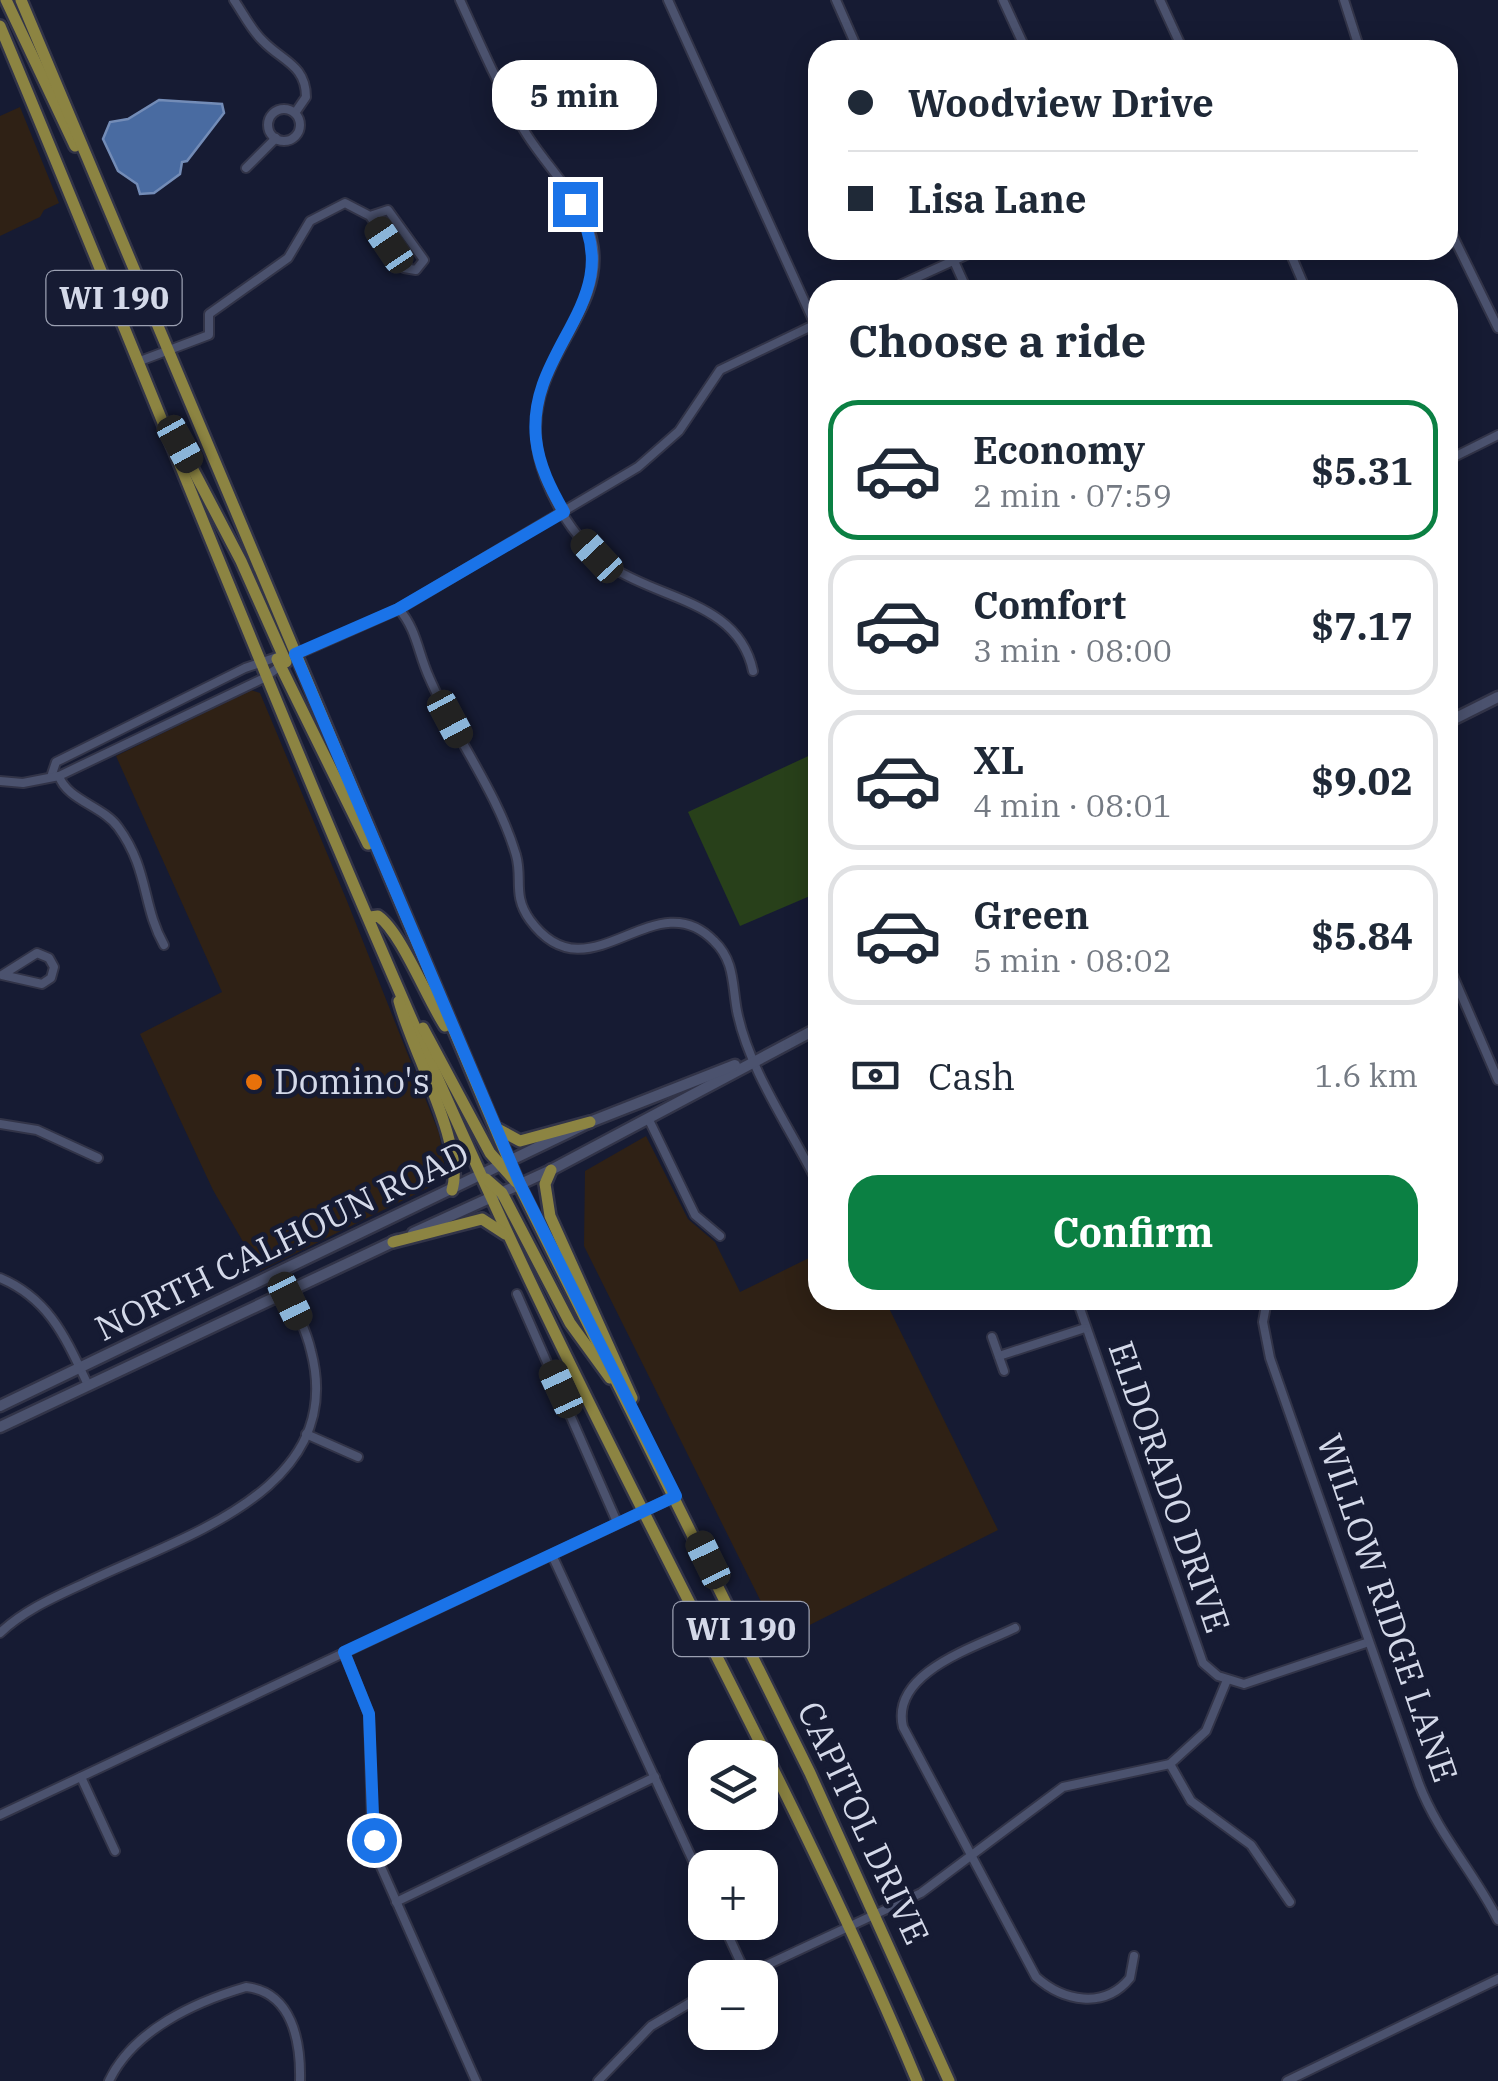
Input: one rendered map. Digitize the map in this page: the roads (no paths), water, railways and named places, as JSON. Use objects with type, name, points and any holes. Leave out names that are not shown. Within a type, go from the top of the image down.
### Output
[{"type":"main road","points":[[6,0],[53,104],[103,193]]},
{"type":"main road","name":"WI 190","points":[[21,0],[170,350],[280,659]]},
{"type":"main road","name":"WI 190","points":[[0,26],[162,412],[242,561],[280,659]]},
{"type":"main road","points":[[280,659],[323,760],[392,886],[494,1128],[504,1164]]},
{"type":"main road","name":"WI 190","points":[[280,659],[270,676],[389,964],[482,1175]]},
{"type":"main road","points":[[1458,717],[1497,699]]},
{"type":"main road","points":[[370,917],[378,916],[391,925],[426,998],[459,1046]]},
{"type":"main road","points":[[389,964],[410,1045],[450,1141],[455,1170],[452,1190]]},
{"type":"main road","points":[[403,996],[504,1164],[520,1184]]},
{"type":"main road","name":"NORTH CALHOUN ROAD","points":[[0,1406],[590,1122],[808,1033]]},
{"type":"main road","name":"NORTH CALHOUN ROAD","points":[[0,1427],[551,1170],[649,1120],[754,1058]]},
{"type":"main road","points":[[494,1128],[520,1142],[590,1122]]},
{"type":"main road","points":[[551,1170],[545,1184],[550,1216],[655,1452]]},
{"type":"main road","points":[[482,1175],[570,1323],[622,1393]]},
{"type":"main road","name":"CAPITOL DRIVE","points":[[520,1184],[655,1452],[877,1916],[949,2081]]},
{"type":"main road","name":"CAPITOL DRIVE","points":[[497,1195],[512,1242],[850,1927],[917,2081]]},
{"type":"main road","points":[[393,1242],[482,1218],[495,1224],[512,1242]]},
{"type":"street","points":[[234,0],[262,40],[295,64],[303,77],[306,97],[295,113]]},
{"type":"street","points":[[460,0],[503,94],[585,222],[594,246],[586,296],[552,361],[538,405],[536,438],[545,478],[574,531],[611,567],[703,608],[734,629],[749,652],[753,671]]},
{"type":"street","points":[[668,0],[808,308]]},
{"type":"street","points":[[836,0],[854,40]]},
{"type":"street","points":[[1003,0],[1021,40]]},
{"type":"street","points":[[1160,0],[1178,40]]},
{"type":"street","points":[[1344,0],[1357,40]]},
{"type":"street","points":[[246,168],[276,138],[295,136],[300,127],[295,113],[285,109],[272,115],[270,130],[276,138]]},
{"type":"street","points":[[140,361],[208,334],[208,314],[288,258],[310,221],[345,203],[370,216],[404,268],[416,270],[424,260],[401,225],[388,210],[370,216]]},
{"type":"street","points":[[1458,246],[1498,328]]},
{"type":"street","points":[[911,280],[954,260],[963,280]]},
{"type":"street","points":[[164,945],[151,915],[146,879],[127,840],[108,814],[65,789],[56,776],[56,762],[398,609],[564,512],[667,444],[720,370],[808,330]]},
{"type":"street","points":[[1458,455],[1498,435]]},
{"type":"street","points":[[398,609],[418,638],[429,678],[450,719],[479,765],[516,856],[516,886],[531,921],[546,936],[585,950],[616,944],[660,922],[696,926],[714,940],[733,973],[738,1011],[754,1058],[808,1164]]},
{"type":"street","points":[[0,781],[23,783],[56,776],[270,676]]},
{"type":"street","points":[[37,953],[49,958],[54,966],[51,978],[42,984],[1,975],[37,953]]},
{"type":"street","points":[[1458,987],[1498,1080]]},
{"type":"street","points":[[649,1120],[696,1214],[720,1236]]},
{"type":"street","points":[[0,1124],[37,1130],[98,1158]]},
{"type":"street","points":[[0,1633],[37,1606],[243,1506],[280,1478],[306,1434],[316,1382],[314,1366],[278,1274]]},
{"type":"street","points":[[0,1278],[41,1302],[63,1332],[88,1386]]},
{"type":"street","points":[[516,1294],[617,1522]]},
{"type":"street","name":"ELDORADO DRIVE","points":[[1079,1310],[1192,1641],[1203,1662],[1226,1680]]},
{"type":"street","name":"WILLOW RIDGE LANE","points":[[1266,1310],[1265,1341],[1428,1808],[1498,1920]]},
{"type":"street","points":[[998,1356],[1084,1328]]},
{"type":"street","points":[[992,1337],[1004,1371]]},
{"type":"street","points":[[306,1434],[358,1457]]},
{"type":"street","points":[[0,1815],[676,1496]]},
{"type":"street","points":[[552,1555],[688,1850]]},
{"type":"street","points":[[1016,1628],[913,1682],[901,1709],[910,1743],[1027,1966],[1054,1991],[1084,1999],[1112,1993],[1130,1978],[1134,1956]]},
{"type":"street","points":[[777,1960],[921,1893],[1063,1787],[1100,1775],[1170,1764],[1206,1731],[1226,1680],[1236,1684],[1263,1679],[1369,1642]]},
{"type":"street","points":[[344,1652],[369,1714],[374,1840],[396,1902],[476,2081]]},
{"type":"street","points":[[1170,1764],[1191,1800],[1250,1845],[1290,1902]]},
{"type":"street","points":[[81,1777],[115,1851]]},
{"type":"street","points":[[396,1902],[655,1777]]},
{"type":"street","points":[[1287,2081],[1498,1979]]},
{"type":"street","points":[[109,2081],[139,2040],[246,1987],[261,1989],[280,2000],[294,2031],[300,2081]]},
{"type":"street","points":[[598,2081],[651,2026],[688,2004]]},
{"type":"water","points":[[159,100],[222,104],[224,113],[187,161],[182,162],[180,174],[154,193],[140,194],[137,184],[118,171],[103,139],[110,122],[128,119]]},
{"type":"place","name":"Domino's","points":[[254,1082]]}]
